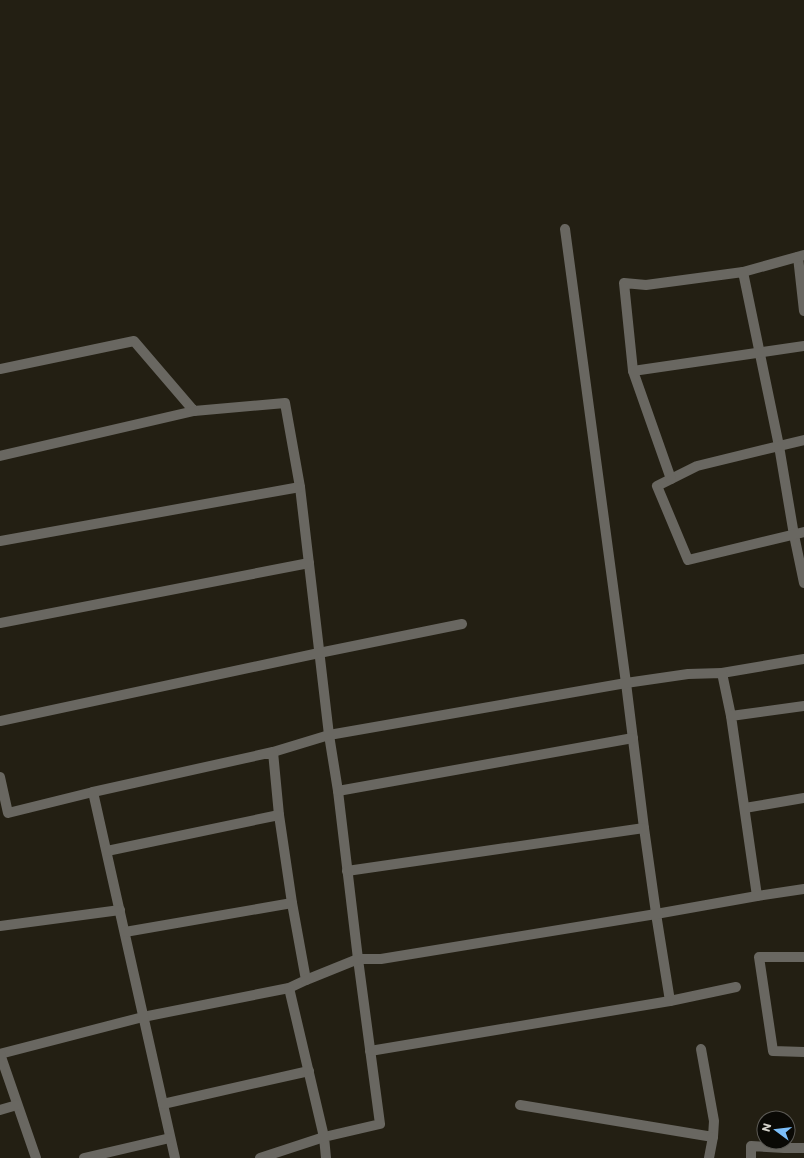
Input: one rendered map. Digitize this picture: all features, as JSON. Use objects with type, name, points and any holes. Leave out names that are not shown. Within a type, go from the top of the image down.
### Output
[{"type":"street","points":[[565,229],[644,828],[670,1001]]},
{"type":"street","points":[[671,479],[633,371],[624,283],[646,285],[743,272],[801,256],[804,311]]},
{"type":"street","points":[[743,272],[799,534],[804,583]]},
{"type":"street","points":[[0,369],[134,341],[194,411]]},
{"type":"street","points":[[633,371],[804,346]]},
{"type":"street","points":[[0,456],[194,411],[285,403],[300,487],[329,735],[338,790],[358,959],[380,1124],[324,1137],[260,1158]]},
{"type":"street","points":[[799,534],[688,560],[657,486],[697,466],[804,440]]},
{"type":"street","points":[[0,540],[300,487]]},
{"type":"street","points":[[0,623],[309,563]]},
{"type":"street","points":[[0,721],[462,624]]},
{"type":"street","points":[[0,777],[8,813],[93,792],[273,752],[329,735],[626,683],[688,674],[722,673],[804,659]]},
{"type":"street","points":[[722,673],[731,716],[757,896]]},
{"type":"street","points":[[731,716],[804,706]]},
{"type":"street","points":[[338,790],[633,738]]},
{"type":"street","points":[[273,752],[278,815],[306,980]]},
{"type":"street","points":[[93,792],[175,1158]]},
{"type":"street","points":[[745,808],[804,798]]},
{"type":"street","points":[[106,851],[278,815]]},
{"type":"street","points":[[347,871],[644,828]]},
{"type":"street","points":[[36,1158],[0,1054],[143,1016],[289,988],[358,959],[380,959],[804,889]]},
{"type":"street","points":[[125,932],[292,903]]},
{"type":"street","points":[[0,926],[120,910]]},
{"type":"street","points":[[804,957],[759,957],[773,1051],[804,1052]]},
{"type":"street","points":[[370,1052],[670,1001],[736,987]]},
{"type":"street","points":[[289,988],[324,1137],[326,1158]]},
{"type":"street","points":[[701,1049],[714,1121],[709,1158]]},
{"type":"street","points":[[163,1104],[309,1071]]},
{"type":"street","points":[[0,1110],[18,1105]]},
{"type":"street","points":[[520,1105],[713,1137]]},
{"type":"street","points":[[84,1158],[170,1138]]},
{"type":"street","points":[[751,1158],[751,1146],[804,1148]]}]
